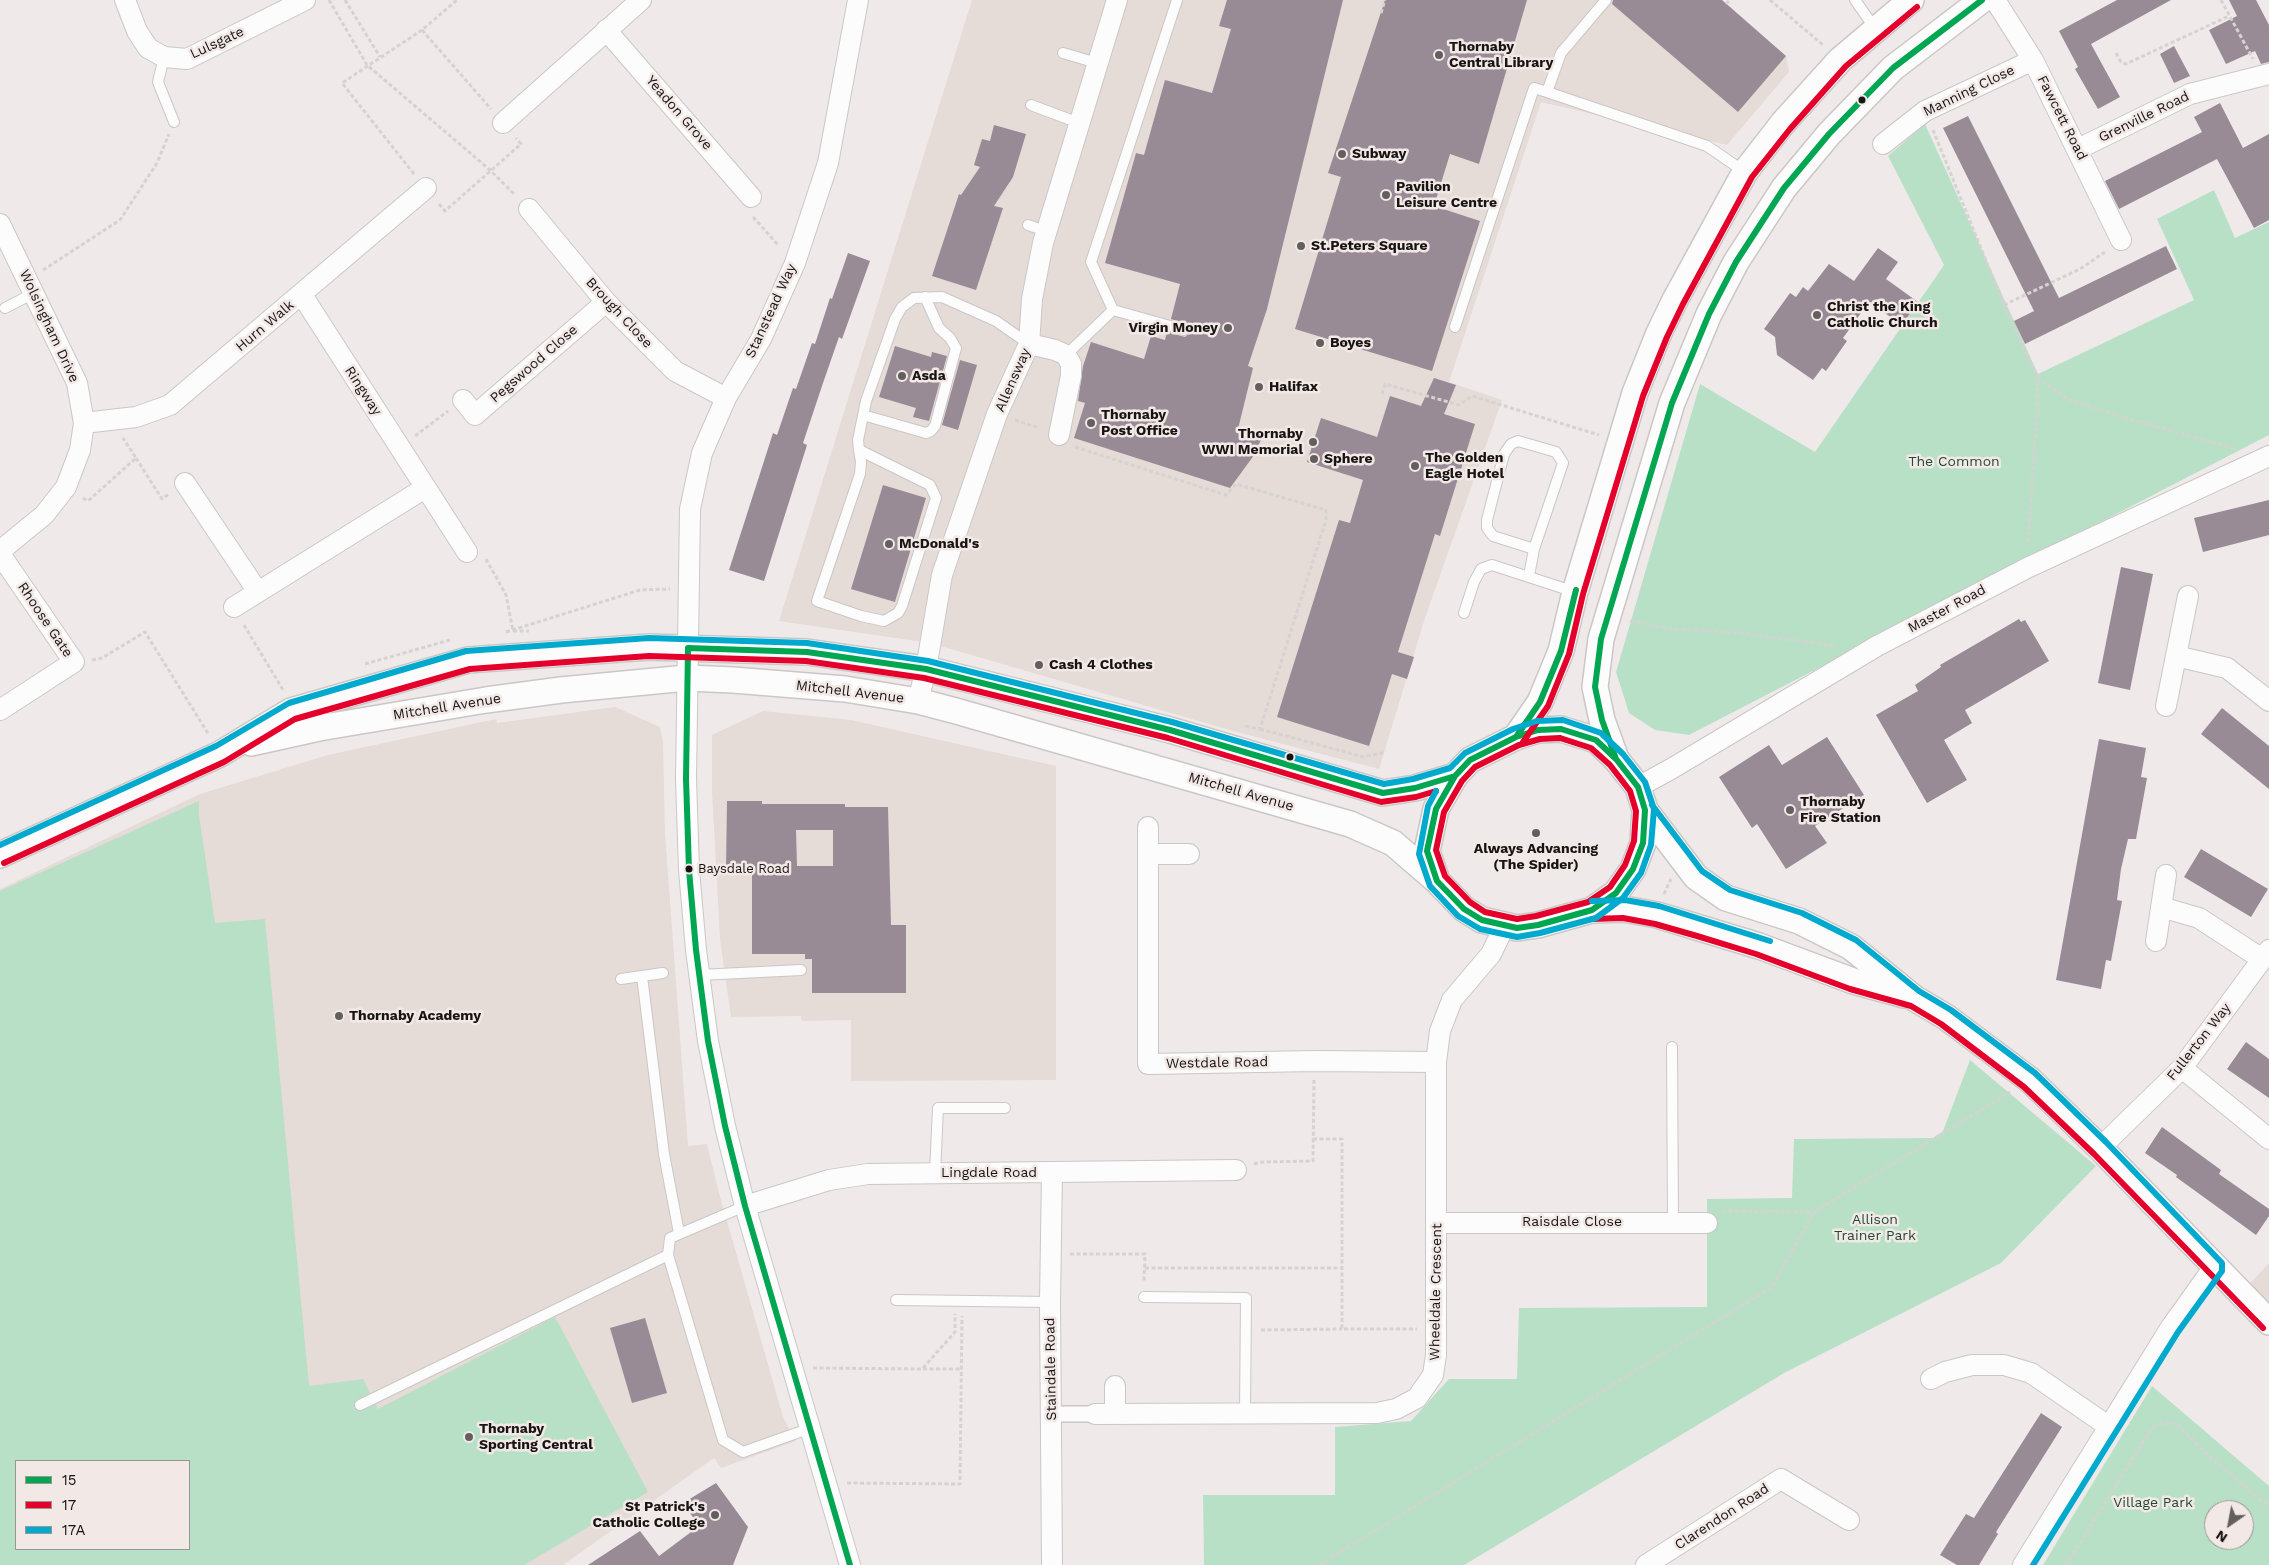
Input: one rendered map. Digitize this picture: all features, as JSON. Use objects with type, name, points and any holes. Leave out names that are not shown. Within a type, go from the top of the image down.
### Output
[{"type":"street","points":[[125,0],[137,31],[148,48],[164,57]]},
{"type":"street","name":"Lulsgate","points":[[164,57],[187,59],[305,0]]},
{"type":"street","points":[[503,123],[641,0]]},
{"type":"street","name":"Stanstead Way","points":[[688,648],[690,509],[702,453],[726,398],[761,339],[795,263],[828,163],[858,0]]},
{"type":"street","name":"Allensway","points":[[918,701],[926,669],[942,575],[997,414],[1029,344],[1037,228],[1079,123],[1117,0]]},
{"type":"street","points":[[1516,737],[1540,702],[1561,651],[1576,592],[1636,393],[1674,300],[1745,172],[1783,123],[1840,60],[1911,0]]},
{"type":"street","points":[[1616,759],[1602,720],[1595,688],[1601,640],[1672,403],[1709,314],[1731,271],[1784,188],[1829,134],[1893,68],[1982,0]]},
{"type":"street","name":"Fawcett Road","points":[[1995,0],[2033,60],[2121,240]]},
{"type":"street","name":"Yeadon Grove","points":[[606,30],[751,197]]},
{"type":"street","name":"Manning Close","points":[[1884,144],[1925,111],[2033,60]]},
{"type":"street","name":"Grenville Road","points":[[2078,149],[2190,94],[2266,76]]},
{"type":"street","name":"Hurn Walk","points":[[84,423],[136,416],[170,405],[426,188]]},
{"type":"street","name":"Brough Close","points":[[529,209],[606,302],[675,371],[726,398]]},
{"type":"street","name":"Wolsingham Drive","points":[[0,224],[77,383],[84,423],[80,450],[66,487],[44,515],[0,552]]},
{"type":"street","name":"Ringway","points":[[302,295],[467,552]]},
{"type":"street","name":"Pegswood Close","points":[[463,400],[475,415],[606,302]]},
{"type":"street","points":[[1029,344],[1055,350],[1066,355],[1071,364],[1071,376],[1059,435]]},
{"type":"street","points":[[1636,393],[1672,403]]},
{"type":"street","name":"Master Road","points":[[1642,798],[1671,770],[1863,655],[2027,568],[2269,456]]},
{"type":"street","points":[[185,484],[258,592]]},
{"type":"street","points":[[234,608],[425,488]]},
{"type":"street","name":"Rhoose Gate","points":[[0,552],[74,662],[0,710]]},
{"type":"street","points":[[2166,706],[2188,596]]},
{"type":"street","name":"Mitchell Avenue","points":[[0,855],[227,751],[291,711],[468,660],[649,647],[807,652],[926,669],[1170,730],[1383,794],[1414,788],[1455,776]]},
{"type":"street","points":[[688,648],[686,779],[689,870],[699,975],[708,1041],[725,1126],[745,1206],[850,1565]]},
{"type":"street","points":[[2176,656],[2227,668],[2269,701]]},
{"type":"street","name":"Mitchell Avenue","points":[[227,751],[319,728],[486,700],[561,690],[687,678],[845,689],[918,701],[1150,765],[1350,824],[1393,843],[1437,880],[1464,909],[1482,920],[1517,928],[1538,925],[1592,910],[1616,893],[1633,869],[1643,843],[1642,798],[1616,759],[1596,740],[1561,729],[1538,730],[1516,737],[1470,760],[1455,776],[1436,809],[1427,851],[1437,880]]},
{"type":"street","points":[[1642,798],[1680,858],[1696,877],[1726,898],[1799,921],[1851,947],[1914,998],[1946,1017],[2030,1080],[2100,1148],[2269,1322]]},
{"type":"street","name":"Westdale Road","points":[[1148,827],[1148,1064],[1315,1061],[1436,1062]]},
{"type":"street","points":[[1148,854],[1189,854]]},
{"type":"street","points":[[2156,941],[2166,875]]},
{"type":"street","points":[[2161,907],[2199,918],[2266,954]]},
{"type":"street","points":[[1592,910],[1624,909],[1657,915],[1759,946],[1853,980],[1914,998]]},
{"type":"street","name":"Wheeldale Crescent","points":[[1105,1414],[1377,1412],[1396,1409],[1407,1405],[1417,1398],[1433,1375],[1435,1365],[1437,1223],[1436,1062],[1440,1031],[1452,1000],[1491,954],[1505,925]]},
{"type":"street","name":"Fullerton Way","points":[[2100,1148],[2182,1068],[2266,954]]},
{"type":"street","points":[[2182,1068],[2269,1139]]},
{"type":"street","name":"Lingdale Road","points":[[745,1206],[829,1180],[868,1174],[1236,1170]]},
{"type":"street","name":"Staindale Road","points":[[1052,1173],[1050,1302],[1052,1565]]},
{"type":"street","name":"Raisdale Close","points":[[1437,1223],[1707,1223]]},
{"type":"street","points":[[2023,1565],[2171,1327],[2214,1267]]},
{"type":"street","points":[[1931,1379],[1945,1372],[1972,1365],[2004,1365],[2031,1373],[2108,1426]]},
{"type":"street","points":[[1052,1414],[1105,1414],[1115,1386]]},
{"type":"street","name":"Clarendon Road","points":[[1646,1565],[1781,1479],[1849,1520]]},
{"type":"lane","points":[[1176,0],[1091,262],[1113,310],[1184,330]]},
{"type":"lane","points":[[1548,92],[1561,53],[1606,0]]},
{"type":"lane","points":[[1855,0],[1876,30]]},
{"type":"lane","points":[[1063,53],[1097,63]]},
{"type":"lane","points":[[164,57],[158,82],[174,122]]},
{"type":"lane","points":[[1455,327],[1534,88],[1707,146],[1745,172]]},
{"type":"lane","points":[[1031,105],[1079,123]]},
{"type":"lane","points":[[5,308],[30,286]]},
{"type":"lane","points":[[863,415],[926,433],[935,426],[956,348],[950,338],[938,328],[925,297]]},
{"type":"lane","points":[[859,450],[930,485],[936,498],[902,606],[898,613],[884,621],[877,621],[817,601],[860,474],[861,462],[859,450],[858,440],[863,415],[895,319],[914,298],[942,297],[996,321],[1029,344]]},
{"type":"lane","points":[[1066,355],[1113,310]]},
{"type":"lane","points":[[1529,576],[1534,549],[1563,463],[1556,452],[1518,441],[1511,444],[1504,454],[1487,520],[1487,528],[1493,536],[1534,549]]},
{"type":"lane","points":[[1464,613],[1474,582],[1481,569],[1492,565],[1576,592]]},
{"type":"lane","points":[[699,975],[801,970]]},
{"type":"lane","points":[[621,979],[663,973]]},
{"type":"lane","points":[[642,976],[664,1154],[679,1233]]},
{"type":"lane","points":[[1672,1047],[1673,1222]]},
{"type":"lane","points":[[935,1174],[938,1108],[1005,1108]]},
{"type":"lane","points":[[745,1206],[670,1238],[668,1255],[723,1440],[743,1452],[811,1428]]},
{"type":"lane","points":[[360,1404],[668,1255]]},
{"type":"lane","points":[[1144,1297],[1246,1298],[1245,1412]]},
{"type":"lane","points":[[896,1300],[1050,1302]]},
{"type":"path","points":[[330,0],[367,65],[490,170],[529,209]]},
{"type":"path","points":[[346,0],[380,57]]},
{"type":"path","points":[[422,30],[521,144],[445,211],[342,83],[422,30],[457,0]]},
{"type":"path","points":[[1381,13],[1385,0]]},
{"type":"path","points":[[1726,4],[1730,0]]},
{"type":"path","points":[[1770,0],[1840,60]]},
{"type":"path","points":[[2221,0],[2266,76]]},
{"type":"path","points":[[2116,53],[2121,62],[2126,64],[2229,16]]},
{"type":"path","points":[[1925,111],[2004,305],[2036,376],[2037,413],[2027,568]]},
{"type":"path","points":[[30,286],[120,220],[157,163],[174,122]]},
{"type":"path","points":[[751,197],[742,205],[795,263]]},
{"type":"path","points":[[2004,305],[2080,270],[2121,240]]},
{"type":"path","points":[[2036,376],[2067,399],[2151,426],[2241,450]]},
{"type":"path","points":[[1382,394],[1385,384],[1459,405],[1472,396],[1621,442]]},
{"type":"path","points":[[400,448],[463,400]]},
{"type":"path","points":[[997,414],[1059,435],[1071,446],[1226,495],[1236,484],[1326,510],[1326,520],[1260,730]]},
{"type":"path","points":[[111,420],[162,499],[185,484]]},
{"type":"path","points":[[66,487],[88,501],[136,458]]},
{"type":"path","points":[[467,552],[478,546],[506,595],[514,631],[533,630]]},
{"type":"path","points":[[640,590],[689,588]]},
{"type":"path","points":[[234,608],[286,695]]},
{"type":"path","points":[[1608,614],[1671,630],[1740,633],[1835,646],[1863,655]]},
{"type":"path","points":[[74,662],[102,658],[145,632],[227,751]]},
{"type":"path","points":[[1241,726],[1364,757],[1386,752]]},
{"type":"path","points":[[1657,915],[1680,858]]},
{"type":"path","points":[[1236,1170],[1262,1162],[1313,1161],[1315,1061]]},
{"type":"path","points":[[1319,1565],[1772,1287],[1814,1212],[2030,1080]]},
{"type":"path","points":[[1314,1139],[1342,1139],[1342,1330]]},
{"type":"path","points":[[1707,1223],[1705,1210],[1814,1212]]},
{"type":"path","points":[[1051,1254],[1145,1254],[1144,1297]]},
{"type":"path","points":[[1144,1268],[1342,1268]]},
{"type":"path","points":[[922,1368],[955,1332],[959,1300]]},
{"type":"path","points":[[826,1482],[960,1484],[962,1368],[959,1300]]},
{"type":"path","points":[[1246,1330],[1436,1329]]},
{"type":"path","points":[[792,1368],[962,1368]]},
{"type":"path","points":[[2066,1565],[2152,1428],[2163,1423],[2176,1423],[2180,1426],[2210,1457],[2269,1507]]},
{"type":"shaded area","points":[[972,0],[1722,0],[1786,56],[1789,72],[1727,145],[1541,102],[1449,382],[1502,400],[1425,618],[1379,769],[1233,731],[930,643],[779,621]]},
{"type":"shaded area","name":"Thornaby Academy","points":[[615,707],[660,727],[663,742],[665,833],[688,1146],[707,1144],[719,1193],[783,1417],[796,1441],[721,1468],[714,1458],[563,1565],[19,1565],[0,1529],[0,889],[200,794],[328,755],[496,719],[497,723]]},
{"type":"shaded area","points":[[763,711],[851,720],[1056,766],[1056,1080],[851,1081],[851,1020],[802,1021],[801,1016],[731,1017],[720,939],[712,792],[712,735]]},
{"type":"shaded area","points":[[2269,1263],[2269,1309],[2246,1288]]},
{"type":"green space","name":"The Common","points":[[1925,124],[2038,374],[2194,300],[2157,219],[2214,190],[2235,238],[2269,222],[2269,435],[1689,735],[1655,730],[1629,713],[1616,672],[1700,384],[1815,452],[1944,265],[1888,156]]},
{"type":"green space","points":[[199,801],[199,815],[215,923],[265,919],[309,1386],[363,1379],[378,1409],[555,1317],[648,1492],[524,1565],[0,1565],[0,891]]},
{"type":"green space","name":"Allison Trainer Park","points":[[1970,1060],[2096,1166],[2001,1263],[1786,1372],[1464,1565],[1204,1565],[1203,1495],[1335,1495],[1335,1427],[1411,1421],[1449,1379],[1517,1379],[1519,1308],[1707,1307],[1707,1199],[1792,1198],[1794,1139],[1933,1138],[1943,1131]]},
{"type":"green space","name":"Village Park","points":[[2152,1386],[2269,1486],[2269,1565],[2043,1565]]},
{"type":"building","points":[[1227,0],[1343,0],[1267,309],[1248,366],[1253,368],[1238,429],[1263,436],[1252,458],[1230,488],[1074,438],[1085,403],[1078,401],[1083,366],[1091,342],[1144,359],[1151,336],[1165,340],[1167,332],[1185,337],[1190,332],[1189,325],[1171,319],[1180,284],[1105,263],[1136,153],[1144,155],[1165,80],[1212,93],[1231,29],[1219,26]]},
{"type":"building","name":"Pavilion Leisure Centre","points":[[1385,0],[1527,0],[1479,164],[1450,154],[1434,206],[1480,221],[1432,371],[1295,329],[1341,177],[1328,173]]},
{"type":"building","points":[[1613,0],[1722,0],[1786,56],[1738,112],[1612,4]]},
{"type":"building","points":[[2117,0],[2171,0],[2091,44],[2120,97],[2098,109],[2075,69],[2078,67],[2059,31]]},
{"type":"building","points":[[2229,0],[2256,0],[2269,25],[2269,62],[2261,64],[2255,51],[2226,64],[2209,30],[2237,16]]},
{"type":"building","points":[[2174,46],[2190,76],[2174,83],[2160,54]]},
{"type":"building","points":[[2220,103],[2243,148],[2269,134],[2269,220],[2254,228],[2217,159],[2119,209],[2105,181],[2202,132],[2194,117]]},
{"type":"building","points":[[1968,116],[2059,298],[2166,246],[2177,269],[2025,344],[2014,321],[2034,311],[1943,128]]},
{"type":"building","points":[[994,125],[1026,134],[1013,177],[994,206],[1003,208],[976,290],[932,276],[959,194],[961,195],[980,167],[974,165],[982,139],[990,141]]},
{"type":"building","name":"Christ the King Catholic Church","points":[[1878,248],[1898,262],[1886,279],[1918,302],[1902,325],[1869,302],[1843,338],[1847,341],[1826,371],[1822,368],[1813,380],[1777,355],[1775,337],[1764,329],[1790,293],[1796,297],[1803,287],[1808,291],[1829,264],[1854,281]]},
{"type":"building","points":[[848,253],[870,261],[842,339],[839,337],[803,443],[807,445],[764,581],[729,570],[773,433],[777,435],[793,388],[796,389],[812,343],[815,344],[830,298],[832,299]]},
{"type":"building","points":[[895,346],[931,357],[932,352],[947,356],[929,421],[913,417],[916,408],[879,397]]},
{"type":"building","points":[[960,360],[977,365],[958,430],[942,425]]},
{"type":"building","points":[[1434,378],[1456,385],[1444,414],[1475,424],[1440,536],[1435,534],[1398,652],[1414,657],[1407,679],[1392,674],[1369,746],[1277,717],[1339,520],[1350,523],[1363,480],[1307,462],[1321,418],[1377,437],[1390,396],[1421,406]]},
{"type":"building","name":"McDonald's","points":[[883,485],[926,498],[895,602],[851,589]]},
{"type":"building","points":[[2269,500],[2269,535],[2203,552],[2194,518]]},
{"type":"building","points":[[2121,567],[2153,574],[2130,690],[2098,683]]},
{"type":"building","points":[[2019,619],[2021,622],[2025,620],[2049,661],[1965,710],[1972,723],[1944,740],[1967,780],[1927,803],[1876,715],[1918,691],[1915,685],[1941,667],[1940,665]]},
{"type":"building","points":[[2222,708],[2269,746],[2269,789],[2201,734]]},
{"type":"building","name":"Thornaby Fire Station","points":[[1827,737],[1864,795],[1815,826],[1827,843],[1786,869],[1757,824],[1752,828],[1719,777],[1769,745],[1782,765]]},
{"type":"building","points":[[2099,739],[2146,748],[2141,777],[2147,778],[2136,839],[2128,839],[2121,869],[2117,900],[2122,901],[2111,961],[2106,960],[2101,989],[2056,980]]},
{"type":"building","points":[[727,801],[762,801],[762,804],[845,804],[845,807],[888,807],[891,925],[906,925],[906,993],[812,993],[812,959],[805,959],[805,954],[752,954],[752,871],[726,870]],"holes":[[[796,830],[833,830],[833,866],[797,866]]]},
{"type":"building","points":[[2201,849],[2268,889],[2251,917],[2184,877]]},
{"type":"building","points":[[2246,1042],[2269,1059],[2269,1098],[2227,1069]]},
{"type":"building","points":[[2162,1127],[2221,1170],[2219,1174],[2269,1209],[2269,1216],[2256,1235],[2145,1153]]},
{"type":"building","points":[[645,1318],[667,1393],[632,1403],[610,1328]]},
{"type":"building","points":[[2041,1413],[2062,1427],[1996,1532],[1998,1534],[1979,1565],[1957,1565],[1940,1555],[1966,1514],[1974,1518]]},
{"type":"building","name":"St Patrick's Catholic College","points":[[716,1483],[748,1527],[733,1565],[588,1565],[640,1531],[659,1556],[699,1526],[683,1503]]},
{"type":"transit line","name":"15","points":[[1616,759],[1602,720],[1595,687],[1601,639],[1672,403],[1709,314],[1736,262],[1784,188],[1829,134],[1893,68],[1982,0]]},
{"type":"transit line","name":"17","points":[[1523,742],[1548,706],[1569,654],[1583,594],[1643,396],[1667,337],[1683,304],[1752,177],[1790,129],[1846,66],[1917,7]]},
{"type":"transit line","name":"15","points":[[1516,737],[1540,702],[1561,651],[1576,590]]},
{"type":"transit line","name":"17A","points":[[0,845],[216,746],[289,703],[466,651],[649,638],[807,643],[928,661],[1172,722],[1384,784],[1413,779],[1450,768],[1465,753],[1513,729],[1537,721],[1563,720],[1601,733],[1623,754],[1645,782],[1654,809],[1651,845],[1641,873],[1623,898],[1596,918],[1517,937],[1480,929],[1458,916],[1430,886],[1419,854],[1428,806],[1436,791]]},
{"type":"transit line","name":"15","points":[[688,648],[807,652],[926,669],[1170,730],[1383,793],[1415,788],[1455,776]]},
{"type":"transit line","name":"15","points":[[688,648],[686,779],[689,870],[696,950],[708,1041],[725,1126],[745,1206],[850,1565]]},
{"type":"transit line","name":"17","points":[[4,863],[224,762],[295,719],[470,669],[649,656],[806,661],[924,678],[1168,738],[1381,802],[1416,797],[1436,791]]},
{"type":"transit line","name":"15","points":[[1561,729],[1596,740],[1616,759],[1638,787],[1645,810],[1643,843],[1633,869],[1616,893],[1592,910],[1538,925],[1517,928],[1482,920],[1464,909],[1437,881],[1427,851],[1436,809],[1455,776],[1470,760],[1516,737],[1538,730],[1561,729]]},
{"type":"transit line","name":"17","points":[[1560,738],[1591,748],[1610,765],[1630,791],[1636,811],[1634,841],[1625,865],[1610,887],[1588,902],[1536,916],[1517,919],[1485,912],[1470,902],[1445,876],[1436,850],[1444,812],[1462,781],[1475,767],[1519,745],[1540,739],[1560,738]]},
{"type":"transit line","name":"17A","points":[[1652,805],[1702,871],[1730,890],[1802,913],[1856,940],[1919,991],[1951,1010],[2035,1073],[2106,1142],[2222,1263],[2222,1271],[2178,1332],[2033,1565]]},
{"type":"transit line","name":"17A","points":[[1592,901],[1625,900],[1659,906],[1770,941]]},
{"type":"transit line","name":"17","points":[[1592,919],[1623,918],[1655,924],[1697,936],[1756,954],[1850,989],[1911,1006],[1941,1024],[2024,1087],[2094,1154],[2263,1328]]},
{"type":"place","name":"Thornaby Central Library","points":[[1439,55]]},
{"type":"place","name":"Subway","points":[[1342,154]]},
{"type":"place","name":"Pavilion Leisure Centre","points":[[1386,195]]},
{"type":"place","name":"St.Peters Square","points":[[1301,246]]},
{"type":"place","name":"Christ the King Catholic Church","points":[[1817,315]]},
{"type":"place","name":"Virgin Money","points":[[1228,328]]},
{"type":"place","name":"Boyes","points":[[1320,343]]},
{"type":"place","name":"Asda","points":[[902,376]]},
{"type":"place","name":"Halifax","points":[[1259,387]]},
{"type":"place","name":"Thornaby Post Office","points":[[1091,423]]},
{"type":"place","name":"Thornaby WWI Memorial","points":[[1313,442]]},
{"type":"place","name":"Sphere","points":[[1314,459]]},
{"type":"place","name":"The Golden Eagle Hotel","points":[[1415,466]]},
{"type":"place","name":"McDonald's","points":[[889,544]]},
{"type":"place","name":"Cash 4 Clothes","points":[[1039,665]]},
{"type":"place","name":"Thornaby Fire Station","points":[[1790,810]]},
{"type":"place","name":"Always Advancing (The Spider)","points":[[1536,833]]},
{"type":"place","name":"Baysdale Road","points":[[689,869]]},
{"type":"place","name":"Thornaby Academy","points":[[339,1016]]},
{"type":"place","name":"Thornaby Sporting Central","points":[[469,1437]]},
{"type":"place","name":"St Patrick's Catholic College","points":[[715,1515]]}]
